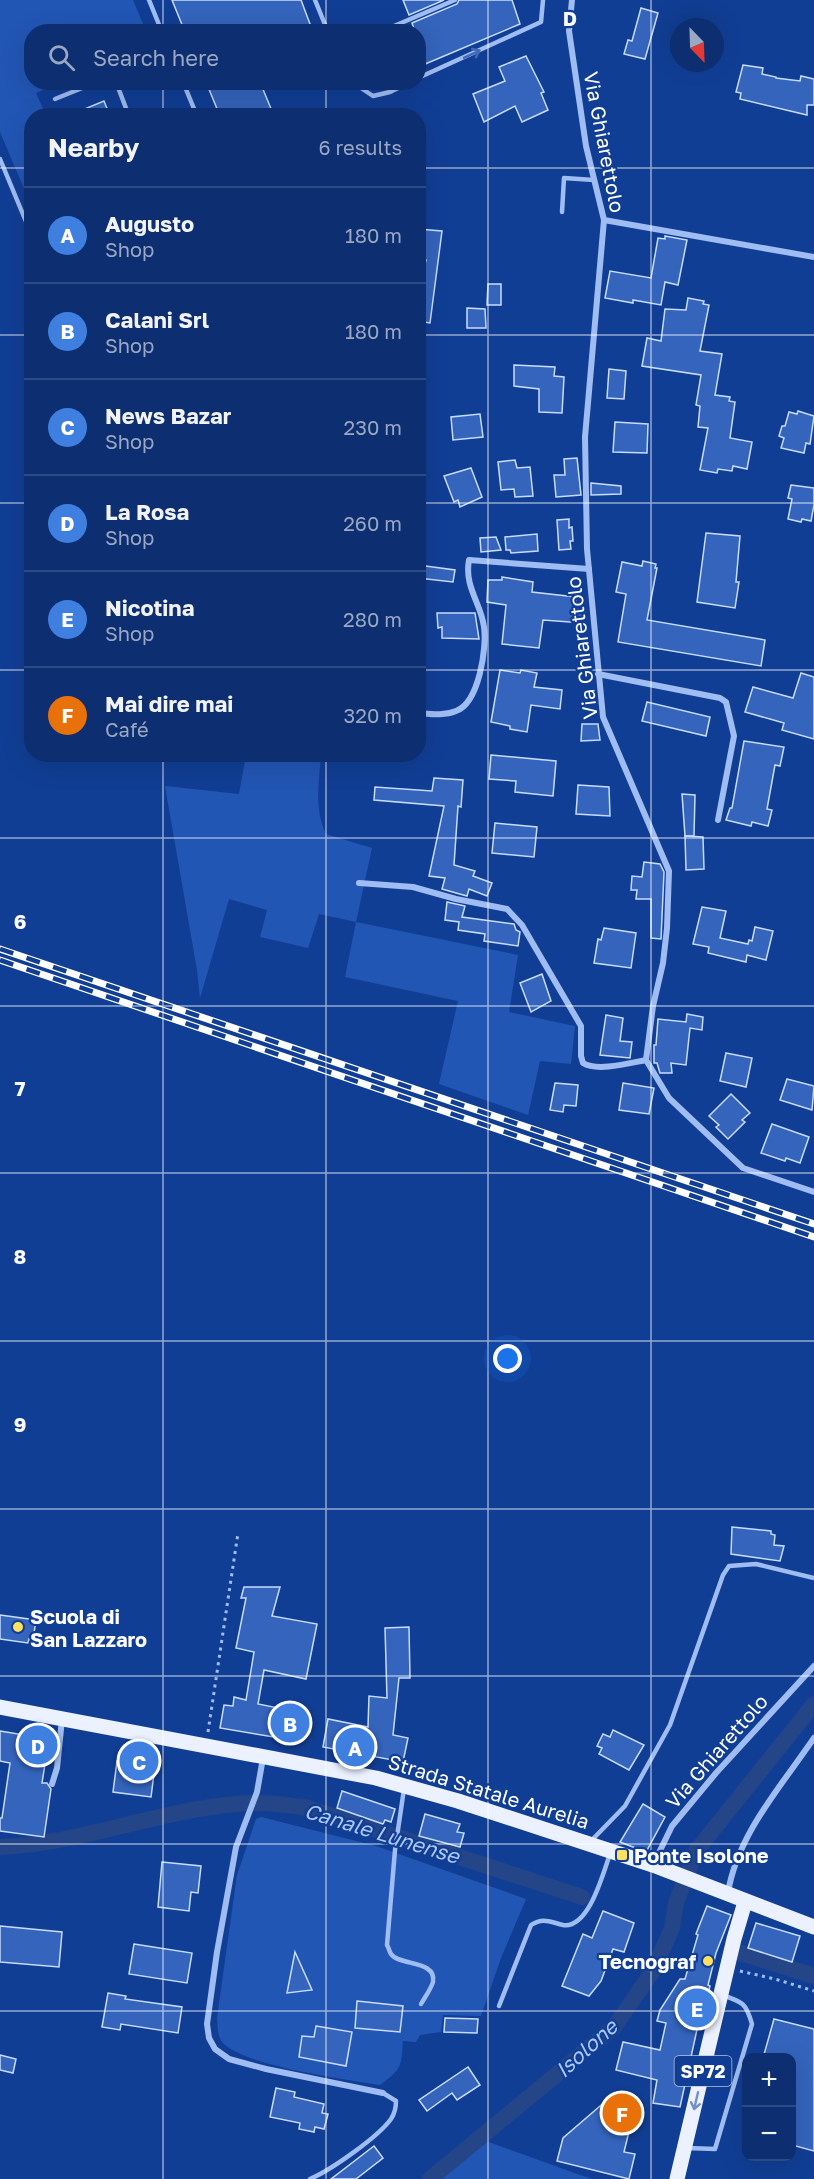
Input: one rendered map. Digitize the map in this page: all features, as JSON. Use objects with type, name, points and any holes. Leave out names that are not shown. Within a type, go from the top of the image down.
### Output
[{"type":"main road","name":"Strada Statale Aurelia","points":[[0,1707],[376,1778],[458,1801],[611,1851],[814,1927]]},
{"type":"main road","name":"SP72","points":[[677,2179],[734,1939],[746,1902]]},
{"type":"street","name":"Via Ghiarettolo","points":[[572,0],[568,31],[586,146],[604,220],[585,437],[589,569],[598,674],[603,717],[669,871],[666,940],[653,1006],[646,1060]]},
{"type":"street","points":[[604,220],[814,257]]},
{"type":"street","points":[[426,714],[435,715],[458,711],[473,694],[486,641],[484,624],[473,598],[467,569],[469,560],[589,569]]},
{"type":"street","points":[[598,674],[720,698],[726,702],[734,736],[718,820]]},
{"type":"street","points":[[359,883],[413,887],[456,899],[507,909],[522,925],[581,1026],[583,1063],[589,1066],[618,1065],[646,1060],[669,1098],[743,1167],[814,1192]]},
{"type":"street","name":"Via Ghiarettolo","points":[[657,1867],[672,1826],[716,1773],[814,1666]]},
{"type":"street","points":[[52,1784],[57,1768],[62,1719]]},
{"type":"street","points":[[724,1894],[740,1852],[764,1811],[814,1738]]},
{"type":"street","points":[[264,1757],[257,1792],[236,1847],[217,1952],[207,2024],[209,2038],[215,2049],[229,2059],[382,2093]]},
{"type":"lane","points":[[149,0],[159,24]]},
{"type":"lane","points":[[315,0],[325,24]]},
{"type":"lane","points":[[399,24],[455,0]]},
{"type":"lane","points":[[426,74],[541,22],[543,0]]},
{"type":"lane","points":[[55,99],[77,90]]},
{"type":"lane","points":[[119,90],[126,108]]},
{"type":"lane","points":[[186,90],[194,108]]},
{"type":"lane","points":[[364,90],[373,96],[394,90]]},
{"type":"lane","points":[[0,159],[24,217]]},
{"type":"lane","points":[[562,212],[564,178],[594,180]]},
{"type":"lane","points":[[588,1844],[625,1806],[670,1725],[723,1575],[729,1566],[756,1564],[814,1578]]},
{"type":"lane","points":[[405,1786],[395,1850],[387,1945],[391,1954],[397,1959],[428,1969],[432,1974],[433,1981],[421,2004]]},
{"type":"lane","points":[[499,2006],[531,1925],[538,1920],[571,1925],[579,1921],[589,1908],[611,1851]]},
{"type":"lane","points":[[685,2148],[716,2149],[752,2024],[747,2007],[740,2001],[721,1995]]},
{"type":"lane","points":[[310,2179],[353,2152],[390,2120],[396,2101],[382,2093]]},
{"type":"path","points":[[206,1746],[238,1533]]},
{"type":"path","points":[[728,1965],[814,1991]]},
{"type":"shaded area","points":[[0,0],[133,0],[143,24],[24,24],[24,90],[43,90],[36,93],[43,108],[24,108],[24,189],[0,132]]},
{"type":"shaded area","points":[[245,762],[321,762],[319,805],[326,834],[372,848],[356,922],[319,914],[308,948],[260,937],[267,910],[229,899],[200,998],[165,786],[239,794]]},
{"type":"shaded area","points":[[356,922],[518,955],[509,1012],[575,1026],[571,1064],[540,1061],[528,1115],[439,1084],[458,1001],[345,977]]},
{"type":"shaded area","points":[[261,1817],[376,1846],[526,1899],[501,1958],[481,2016],[443,2015],[441,2032],[420,2035],[416,2042],[403,2041],[399,2067],[380,2085],[274,2065],[236,2052],[224,2044],[219,2036],[217,2018],[237,1875],[256,1819]]},
{"type":"shaded area","points":[[486,2141],[580,2175],[593,2179],[440,2179]]},
{"type":"building","points":[[172,0],[301,0],[310,24],[182,24]]},
{"type":"building","points":[[403,0],[444,0],[409,15]]},
{"type":"building","points":[[459,0],[512,0],[520,24],[426,64],[426,24],[412,23],[457,4]]},
{"type":"building","points":[[641,8],[658,13],[645,59],[624,54],[628,40],[632,41]]},
{"type":"building","points":[[526,56],[544,92],[541,93],[548,110],[522,122],[515,106],[484,122],[473,94],[505,81],[499,67]]},
{"type":"building","points":[[743,65],[763,68],[762,74],[776,78],[800,81],[801,76],[814,79],[814,105],[807,105],[807,115],[740,99],[741,93],[736,92]]},
{"type":"building","points":[[209,90],[263,90],[271,108],[217,108]]},
{"type":"building","points":[[104,101],[107,108],[87,108]]},
{"type":"building","points":[[426,230],[442,231],[430,323],[426,322]]},
{"type":"building","points":[[665,236],[687,240],[678,285],[665,282],[661,305],[605,298],[610,271],[651,278],[658,238],[665,239]]},
{"type":"building","points":[[488,284],[501,284],[501,305],[487,305]]},
{"type":"building","points":[[688,298],[704,301],[703,304],[709,305],[700,351],[722,354],[715,395],[730,397],[729,401],[735,402],[730,438],[752,442],[747,469],[733,466],[732,471],[718,469],[717,473],[700,470],[708,428],[698,427],[700,406],[696,405],[701,375],[642,366],[647,338],[661,341],[665,309],[686,310]]},
{"type":"building","points":[[467,308],[485,309],[486,328],[467,328]]},
{"type":"building","points":[[514,365],[555,367],[554,376],[564,377],[562,413],[539,412],[539,389],[514,386]]},
{"type":"building","points":[[609,369],[626,371],[624,399],[607,398]]},
{"type":"building","points":[[798,411],[814,416],[810,444],[806,443],[804,453],[781,448],[784,438],[779,436],[789,412],[797,414]]},
{"type":"building","points":[[480,414],[483,437],[453,440],[451,417]]},
{"type":"building","points":[[615,422],[648,424],[647,453],[613,452]]},
{"type":"building","points":[[577,458],[581,495],[556,497],[554,475],[565,475],[564,459]]},
{"type":"building","points":[[515,460],[517,468],[530,467],[533,496],[515,497],[514,489],[501,490],[498,462]]},
{"type":"building","points":[[471,468],[482,497],[460,507],[458,500],[454,502],[444,476]]},
{"type":"building","points":[[591,483],[621,486],[621,494],[591,495]]},
{"type":"building","points":[[791,485],[814,488],[811,521],[802,519],[801,522],[788,519],[792,499],[788,498]]},
{"type":"building","points":[[569,519],[573,541],[570,541],[571,549],[559,550],[557,520]]},
{"type":"building","points":[[706,533],[740,536],[736,582],[739,582],[735,608],[697,602]]},
{"type":"building","points":[[537,534],[538,551],[511,553],[510,550],[506,550],[505,537]]},
{"type":"building","points":[[496,537],[501,550],[481,552],[480,538]]},
{"type":"building","points":[[643,561],[656,564],[655,568],[657,568],[647,620],[765,640],[761,666],[618,642],[626,594],[616,592],[622,562],[642,566]]},
{"type":"building","points":[[426,566],[455,570],[453,582],[426,579]]},
{"type":"building","points":[[502,577],[533,582],[532,592],[576,597],[575,609],[585,610],[583,623],[543,620],[539,648],[502,644],[506,605],[487,602],[488,580],[502,580]]},
{"type":"building","points":[[437,613],[475,613],[479,639],[442,638],[442,627],[438,628]]},
{"type":"building","points":[[500,670],[537,673],[534,687],[562,690],[560,709],[531,705],[527,732],[491,722]]},
{"type":"building","points":[[801,673],[814,677],[814,739],[782,730],[784,723],[745,712],[753,687],[793,698]]},
{"type":"building","points":[[647,702],[710,717],[706,736],[642,721]]},
{"type":"building","points":[[582,724],[598,724],[600,740],[581,741]]},
{"type":"building","points":[[744,741],[784,747],[780,766],[775,765],[767,809],[772,810],[768,826],[752,822],[751,826],[726,820],[732,808]]},
{"type":"building","points":[[491,755],[556,761],[553,796],[515,792],[516,781],[489,779]]},
{"type":"building","points":[[434,778],[463,780],[461,807],[458,806],[454,865],[475,871],[473,876],[492,883],[487,896],[469,889],[467,896],[442,889],[445,878],[429,876],[444,806],[374,800],[375,787],[432,791]]},
{"type":"building","points":[[578,785],[609,787],[610,816],[576,814]]},
{"type":"building","points":[[682,794],[695,795],[694,836],[685,836]]},
{"type":"building","points":[[495,823],[537,827],[534,857],[492,853]]},
{"type":"building","points":[[685,836],[703,837],[704,869],[686,870]]},
{"type":"building","points":[[644,862],[660,864],[664,872],[661,939],[651,938],[651,899],[636,899],[637,890],[631,890],[632,876],[642,877]]},
{"type":"building","points":[[447,902],[465,906],[462,917],[514,924],[516,930],[520,932],[518,946],[484,941],[485,934],[458,930],[459,922],[445,920]]},
{"type":"building","points":[[702,907],[726,911],[720,938],[748,944],[749,940],[752,941],[755,927],[773,931],[766,960],[747,955],[746,962],[708,953],[709,947],[693,944]]},
{"type":"building","points":[[604,928],[636,933],[631,968],[594,963],[598,939],[601,940]]},
{"type":"building","points":[[542,974],[551,1001],[531,1012],[520,983]]},
{"type":"building","points":[[687,1014],[703,1017],[702,1030],[690,1028],[686,1065],[671,1063],[672,1073],[660,1073],[657,1063],[654,1063],[658,1019],[686,1022]]},
{"type":"building","points":[[606,1015],[623,1018],[620,1041],[632,1042],[630,1058],[600,1055]]},
{"type":"building","points":[[726,1053],[752,1058],[746,1087],[720,1081]]},
{"type":"building","points":[[787,1079],[814,1086],[812,1110],[780,1100]]},
{"type":"building","points":[[555,1083],[578,1085],[576,1106],[564,1105],[563,1112],[550,1110]]},
{"type":"building","points":[[623,1083],[654,1088],[649,1114],[619,1110]]},
{"type":"building","points":[[731,1094],[750,1113],[742,1120],[745,1122],[728,1139],[716,1127],[719,1125],[709,1116]]},
{"type":"building","points":[[772,1124],[809,1137],[800,1163],[761,1153]]},
{"type":"building","points":[[732,1527],[771,1531],[771,1534],[775,1535],[774,1545],[784,1546],[780,1561],[731,1554]]},
{"type":"building","points":[[244,1587],[280,1587],[272,1616],[317,1624],[306,1679],[264,1670],[258,1704],[298,1712],[297,1719],[302,1720],[298,1741],[220,1728],[224,1705],[233,1706],[234,1697],[246,1700],[254,1652],[236,1648],[246,1598],[241,1598]]},
{"type":"building","name":"Scuola di San Lazzaro","points":[[0,1615],[36,1620],[33,1640],[29,1639],[28,1643],[0,1639]]},
{"type":"building","points":[[409,1627],[410,1678],[399,1678],[393,1735],[408,1738],[403,1762],[323,1747],[328,1719],[368,1727],[369,1696],[387,1698],[385,1628]]},
{"type":"building","points":[[613,1730],[644,1745],[629,1770],[599,1754],[602,1748],[597,1746],[603,1734],[610,1737]]},
{"type":"building","points":[[0,1731],[49,1739],[42,1783],[47,1783],[51,1789],[44,1837],[0,1831],[0,1818],[2,1818],[10,1763],[0,1761]]},
{"type":"building","points":[[117,1761],[155,1766],[151,1797],[113,1792]]},
{"type":"building","points":[[342,1791],[395,1809],[391,1822],[385,1820],[383,1824],[337,1808]]},
{"type":"building","points":[[643,1804],[665,1817],[646,1852],[620,1842]]},
{"type":"building","points":[[425,1814],[460,1824],[457,1832],[464,1833],[460,1847],[419,1836]]},
{"type":"building","points":[[162,1862],[201,1866],[198,1893],[191,1892],[189,1911],[158,1907]]},
{"type":"building","points":[[707,1906],[731,1915],[716,1953],[701,2026],[698,2025],[680,2107],[653,2103],[657,2080],[616,2070],[623,2042],[660,2050],[666,2023],[657,2021],[660,2010],[680,1979],[685,1979],[698,1935],[696,1934]]},
{"type":"building","points":[[603,1911],[634,1923],[624,1952],[613,1949],[601,1981],[589,1996],[562,1986],[583,1934],[592,1938]]},
{"type":"building","points":[[756,1923],[800,1936],[792,1962],[748,1948]]},
{"type":"building","points":[[0,1926],[62,1932],[59,1967],[0,1962]]},
{"type":"building","points":[[134,1944],[192,1953],[187,1983],[129,1974]]},
{"type":"building","points":[[295,1952],[312,1990],[287,1993]]},
{"type":"building","points":[[108,1993],[126,1996],[125,1999],[182,2007],[178,2033],[121,2024],[120,2030],[102,2027]]},
{"type":"building","points":[[357,2001],[403,2006],[400,2032],[355,2028]]},
{"type":"building","points":[[445,2018],[478,2019],[477,2033],[444,2032]]},
{"type":"building","points":[[774,2019],[814,2029],[814,2151],[796,2146],[796,2053],[764,2053]]},
{"type":"building","points":[[316,2026],[352,2032],[346,2066],[299,2057],[302,2036],[314,2037]]},
{"type":"building","points":[[0,2055],[16,2059],[13,2073],[0,2070]]},
{"type":"building","points":[[468,2067],[480,2085],[457,2100],[452,2093],[427,2111],[419,2100]]},
{"type":"building","points":[[276,2088],[295,2092],[294,2097],[324,2104],[322,2113],[328,2114],[324,2129],[315,2127],[314,2132],[299,2129],[300,2123],[270,2117]]},
{"type":"building","points":[[607,2100],[635,2107],[624,2152],[635,2154],[629,2179],[557,2161],[563,2138]]},
{"type":"building","points":[[374,2146],[383,2158],[356,2179],[331,2179]]},
{"type":"waterway","name":"Isolone","points":[[430,2179],[614,2027],[653,1971],[672,1928],[676,1903],[696,1851],[814,1704]]},
{"type":"waterway","name":"Canale Lunense","points":[[0,1847],[59,1840],[206,1808],[245,1803],[273,1803],[309,1808],[582,1897]]},
{"type":"waterway","name":"Canale Lunense","points":[[741,1953],[814,1976]]},
{"type":"railway","points":[[0,949],[814,1224]]},
{"type":"railway","points":[[0,960],[814,1237]]},
{"type":"place","name":"Scuola di San Lazzaro","points":[[18,1627]]},
{"type":"place","name":"Calani Srl","points":[[290,1723]]},
{"type":"place","name":"La Rosa","points":[[38,1745]]},
{"type":"place","name":"Augusto","points":[[355,1747]]},
{"type":"place","name":"News Bazar","points":[[139,1761]]},
{"type":"place","name":"Ponte Isolone","points":[[622,1855]]},
{"type":"place","name":"Tecnograf","points":[[708,1961]]},
{"type":"place","name":"Nicotina","points":[[697,2008]]},
{"type":"place","name":"Mai dire mai","points":[[622,2113]]}]
